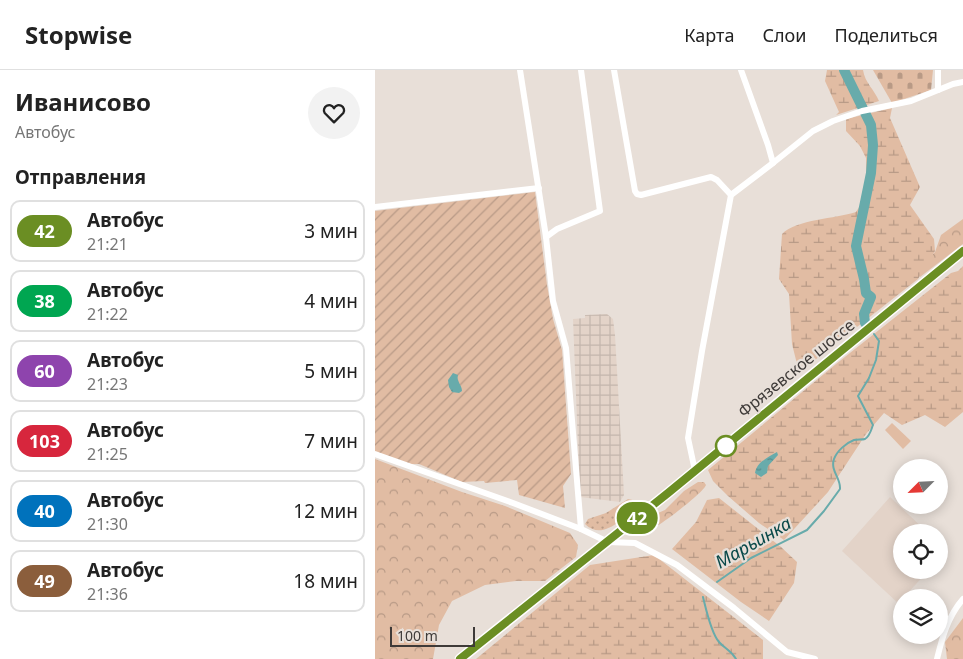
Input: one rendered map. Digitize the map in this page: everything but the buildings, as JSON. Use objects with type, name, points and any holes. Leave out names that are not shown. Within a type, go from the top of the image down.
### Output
[{"type":"highway","name":"Фрязевское шоссе","points":[[460,659],[695,471],[963,251]]},
{"type":"street","points":[[520,70],[539,188],[553,301],[566,348],[581,529]]},
{"type":"street","points":[[546,237],[557,229],[601,211],[581,70]]},
{"type":"street","points":[[614,70],[637,194],[641,195],[711,177],[717,180],[731,195]]},
{"type":"street","points":[[741,70],[773,163]]},
{"type":"street","points":[[938,70],[938,90]]},
{"type":"street","points":[[695,471],[688,438],[731,195],[813,131],[833,121],[865,110],[911,101],[963,82]]},
{"type":"street","points":[[375,207],[539,188]]},
{"type":"street","points":[[375,454],[581,529],[607,542],[635,543],[677,565],[734,608],[787,652],[815,659]]},
{"type":"street","points":[[937,659],[941,640],[954,609],[963,600]]},
{"type":"shaded area","points":[[607,314],[613,319],[615,335],[624,495],[620,502],[580,497],[573,319],[585,318],[585,315]]},
{"type":"shaded area","points":[[890,497],[893,500],[893,514],[908,514],[919,524],[893,524],[893,579],[921,579],[911,589],[893,589],[893,598],[842,551]]},
{"type":"green space","points":[[827,70],[863,70],[879,101],[836,115],[839,112],[825,81]]},
{"type":"green space","points":[[873,70],[933,70],[931,90],[892,103]]},
{"type":"green space","points":[[892,108],[890,118],[920,187],[910,205],[934,239],[935,251],[918,279],[801,371],[792,344],[789,294],[779,279],[782,234],[806,222],[856,212],[866,196],[866,158],[860,146],[846,131],[846,119]]},
{"type":"green space","points":[[535,192],[547,285],[553,319],[562,350],[571,474],[563,486],[565,508],[519,495],[517,480],[485,483],[484,481],[462,482],[419,464],[410,464],[375,452],[375,211]]},
{"type":"green space","points":[[963,219],[963,244],[920,277],[917,271],[935,252],[941,235]]},
{"type":"green space","points":[[963,266],[963,412],[945,427],[925,415],[902,425],[884,413],[866,434],[828,492],[784,540],[759,523],[713,481],[708,470],[836,364],[951,273],[958,271]]},
{"type":"green space","points":[[892,423],[911,441],[903,449],[885,430]]},
{"type":"green space","points":[[375,459],[505,506],[570,533],[578,545],[576,557],[545,581],[516,581],[485,585],[452,601],[439,625],[433,659],[375,659]]},
{"type":"green space","points":[[698,482],[704,482],[706,485],[703,490],[663,522],[638,536],[643,525],[651,516],[665,510],[684,491]]},
{"type":"green space","points":[[719,498],[797,562],[794,583],[769,621],[672,549],[696,522],[707,500]]},
{"type":"green space","points":[[628,499],[637,501],[638,505],[613,526],[599,530],[592,529],[585,524],[588,519],[606,513]]},
{"type":"green space","points":[[654,555],[763,640],[763,659],[476,659],[590,565]]},
{"type":"green space","points":[[963,618],[963,659],[947,659],[945,644],[948,644],[948,638]]},
{"type":"water","points":[[453,373],[458,375],[462,391],[459,393],[452,392],[449,387],[448,380]]},
{"type":"water","points":[[777,452],[778,455],[768,466],[767,473],[761,477],[755,473],[760,463]]},
{"type":"waterway","name":"Марьинка","points":[[844,70],[871,125],[873,145],[871,173],[856,246],[866,293],[871,297],[864,314],[865,323]]},
{"type":"waterway","name":"Марьинка","points":[[717,582],[751,558],[807,530],[840,489],[833,467],[835,456],[848,443],[867,438],[873,425],[858,396],[869,378],[876,360],[879,341],[874,334]]},
{"type":"waterway","name":"Марьинка","points":[[703,597],[709,621],[716,638],[736,659]]},
{"type":"bus line","name":"42","points":[[460,659],[668,493],[963,251]]}]
